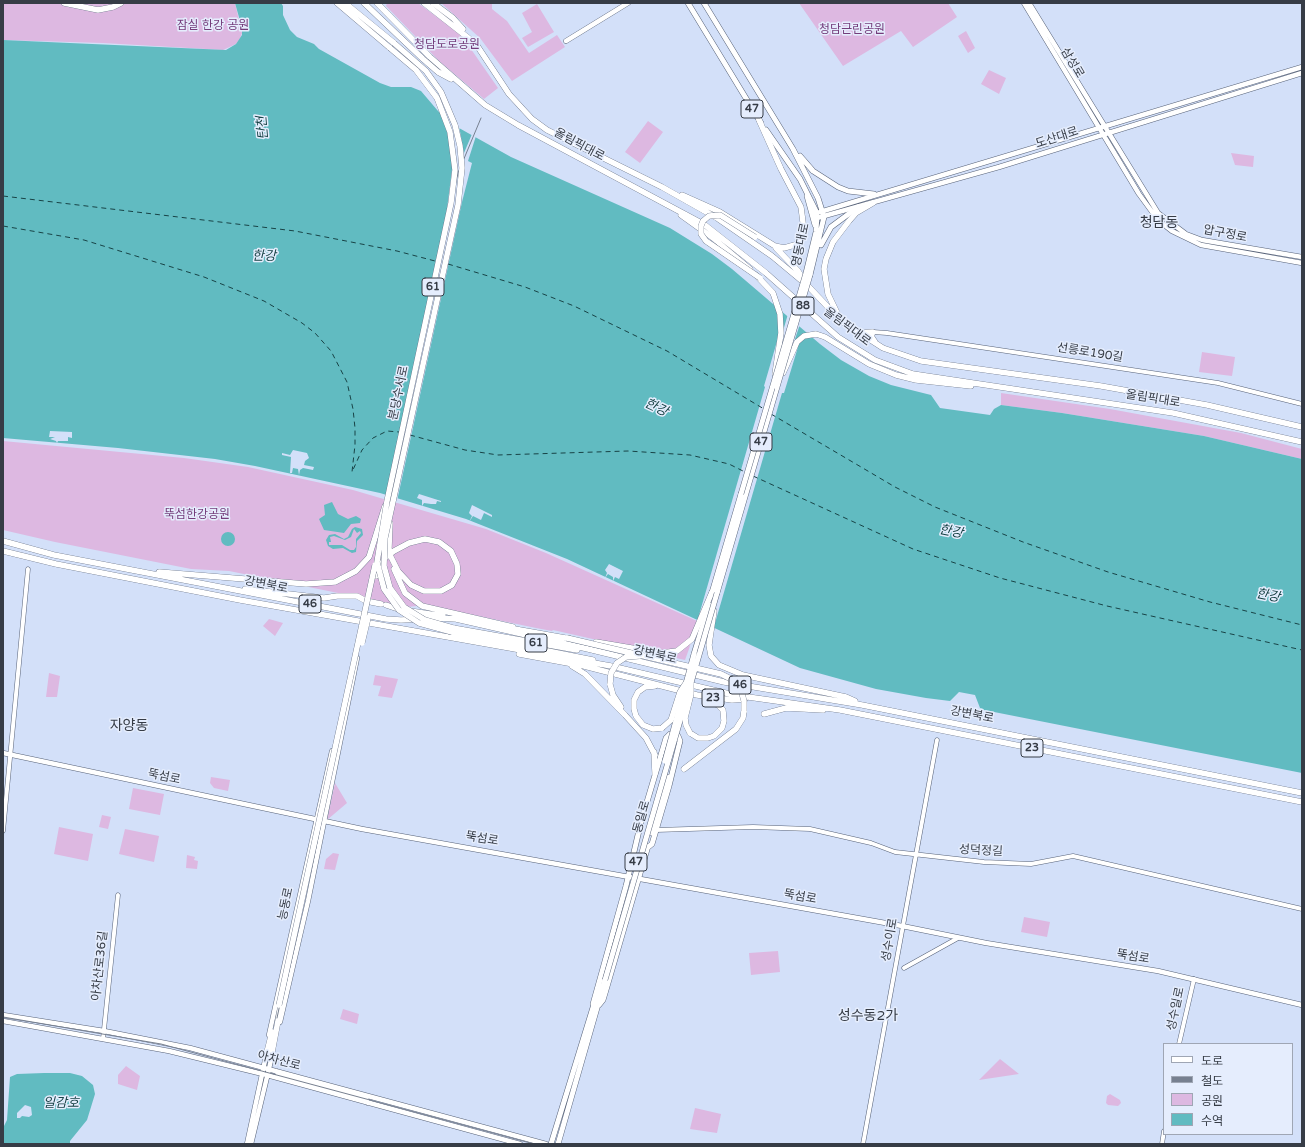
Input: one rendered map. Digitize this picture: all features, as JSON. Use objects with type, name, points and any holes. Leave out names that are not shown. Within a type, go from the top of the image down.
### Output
[{"type":"highway","points":[[64,3],[98,10],[113,7],[121,3]]},
{"type":"highway","name":"분당수서로","points":[[336,3],[402,57],[429,85],[437,98],[448,123],[454,151],[455,170],[451,202],[387,501],[377,562],[378,571],[384,589],[395,606],[405,615],[419,623],[562,653],[611,666]]},
{"type":"highway","name":"분당수서로","points":[[345,3],[411,57],[437,84],[456,125],[461,156],[461,186],[458,205],[383,553],[385,572],[390,588],[400,603],[412,613],[432,623],[453,630],[618,657]]},
{"type":"highway","points":[[364,3],[438,72],[461,85]]},
{"type":"highway","name":"올림픽대로","points":[[377,3],[425,52],[485,105],[518,125],[705,225],[721,236],[832,332],[866,355],[894,368],[913,374],[1173,413],[1302,442]]},
{"type":"highway","name":"올림픽대로","points":[[424,3],[476,44],[509,94],[532,119],[548,130],[692,204],[737,231],[772,256],[808,286],[841,321],[876,344],[903,356],[921,361],[1108,387],[1207,405],[1302,427]]},
{"type":"highway","points":[[433,3],[446,13]]},
{"type":"highway","points":[[437,3],[476,44]]},
{"type":"highway","points":[[759,120],[781,170],[801,207],[804,224],[803,236],[798,244],[784,248],[770,244]]},
{"type":"highway","points":[[643,178],[720,212],[770,244],[788,260],[808,286]]},
{"type":"highway","points":[[841,321],[828,294],[824,269],[826,259],[833,242],[849,221],[856,213],[873,202]]},
{"type":"highway","points":[[669,206],[722,245],[760,278],[773,293],[780,314],[781,333],[775,376]]},
{"type":"highway","points":[[760,278],[706,241],[702,236],[700,226],[706,217],[717,215],[755,237],[788,260]]},
{"type":"highway","points":[[858,333],[873,332],[871,336],[876,344]]},
{"type":"highway","points":[[777,387],[794,345],[804,336],[812,334],[820,335],[887,372],[911,378],[966,386],[991,386]]},
{"type":"highway","points":[[134,570],[315,584],[341,580],[356,571],[368,557],[387,501]]},
{"type":"highway","points":[[393,503],[389,539],[392,559],[402,587],[409,597],[417,604],[428,609],[496,622],[721,674],[733,680],[741,690],[744,701],[743,718],[736,729],[684,769]]},
{"type":"highway","points":[[268,1057],[376,576],[383,561],[394,551],[408,543],[425,539],[439,542],[451,551],[457,564],[458,574],[454,582],[449,587],[441,591],[428,592],[416,588],[406,581],[398,571],[392,559]]},
{"type":"highway","name":"강변북로","points":[[3,541],[54,555],[394,620],[439,618],[465,621],[748,687],[862,705],[1302,793]]},
{"type":"highway","points":[[280,1005],[380,545]]},
{"type":"highway","name":"강변북로","points":[[3,551],[104,573],[490,646],[611,666],[711,690],[840,710],[1302,802]]},
{"type":"highway","points":[[233,590],[251,589],[324,598],[336,596],[357,596],[366,601],[383,604],[396,610],[431,613],[465,621]]},
{"type":"highway","points":[[567,638],[660,653],[677,651],[692,639],[715,592]]},
{"type":"highway","name":"23","points":[[715,592],[709,645],[711,656],[719,666],[743,675],[846,697],[862,705]]},
{"type":"highway","points":[[488,626],[528,630]]},
{"type":"highway","points":[[490,646],[498,650],[573,667],[585,674],[646,738],[654,755]]},
{"type":"highway","points":[[655,773],[654,755],[650,741],[617,702],[610,684],[613,670],[623,659],[634,656],[681,666],[701,677]]},
{"type":"highway","points":[[546,660],[584,666],[665,688]]},
{"type":"highway","points":[[688,684],[691,694],[685,718],[686,725],[690,733],[698,738],[711,738],[720,731],[724,721],[723,710],[718,705],[697,695]]},
{"type":"highway","name":"23","points":[[688,684],[680,692],[671,720],[662,728],[650,728],[640,722],[635,713],[633,703],[636,694],[645,687],[665,688],[697,695],[732,700],[762,699]]},
{"type":"highway","points":[[764,714],[786,708],[840,710]]},
{"type":"main road","points":[[566,41],[628,3]]},
{"type":"main road","name":"영동대로","points":[[688,3],[759,120],[805,188],[817,216],[816,232],[808,274],[777,387],[743,495]]},
{"type":"main road","name":"영동대로","points":[[704,3],[793,149],[809,179],[823,214],[817,254],[808,274],[775,376],[743,495]]},
{"type":"main road","name":"삼성로","points":[[1024,3],[1102,127]]},
{"type":"main road","name":"삼성로","points":[[1029,3],[1105,133]]},
{"type":"main road","name":"도산대로","points":[[817,216],[874,194],[1302,67]]},
{"type":"main road","name":"도산대로","points":[[823,214],[858,207],[999,166],[1302,73]]},
{"type":"main road","name":"압구정로","points":[[1105,133],[1158,213],[1176,228],[1202,240],[1302,257]]},
{"type":"main road","name":"압구정로","points":[[1105,133],[1139,194],[1158,220],[1172,231],[1201,245],[1302,263]]},
{"type":"main road","points":[[793,149],[813,171],[830,183],[848,191],[874,194]]},
{"type":"main road","points":[[805,188],[816,232]]},
{"type":"main road","points":[[817,254],[831,227],[858,207]]},
{"type":"main road","name":"동일로","points":[[551,1144],[604,980],[743,495]]},
{"type":"main road","points":[[353,668],[356,657]]},
{"type":"main road","name":"능동로","points":[[247,1144],[266,1068],[268,1057],[265,1054],[316,820],[353,668]]},
{"type":"main road","name":"능동로","points":[[268,1057],[273,1055],[302,930],[353,668]]},
{"type":"main road","name":"동일로","points":[[558,1144],[596,1004],[638,834],[655,773],[667,736],[670,734],[678,736],[680,741],[669,786],[655,827]]},
{"type":"main road","points":[[638,834],[641,832],[660,765],[671,745]]},
{"type":"main road","points":[[596,1004],[603,1000],[647,848],[655,827],[666,782],[671,745]]},
{"type":"main road","name":"뚝섬로","points":[[3,753],[316,820],[902,926],[958,938],[1158,971],[1302,1004]]},
{"type":"main road","name":"아차산로","points":[[3,1015],[104,1031],[190,1048],[266,1068],[277,1074],[520,1144]]},
{"type":"main road","name":"아차산로","points":[[3,1021],[169,1051],[264,1074],[277,1074]]},
{"type":"main road","name":"능동로","points":[[251,1144],[264,1074]]},
{"type":"main road","name":"아차산로","points":[[368,1099],[546,1144]]},
{"type":"street","name":"선릉로190길","points":[[873,332],[1218,383],[1302,404]]},
{"type":"street","points":[[3,831],[28,569]]},
{"type":"street","name":"성수이로","points":[[863,1144],[937,740]]},
{"type":"street","name":"성덕정길","points":[[655,827],[753,827],[810,829],[872,843],[895,852],[916,856],[984,862],[1031,864],[1074,856],[1302,909]]},
{"type":"street","name":"아차산로36길","points":[[103,1039],[118,895]]},
{"type":"street","points":[[904,968],[958,938]]},
{"type":"street","name":"성수일로","points":[[1179,1043],[1194,979]]},
{"type":"green space","name":"잠실 한강 공원","points":[[3,3],[235,3],[242,33],[236,44],[223,50],[103,43],[3,40]]},
{"type":"green space","name":"청담도로공원","points":[[387,3],[418,3],[459,33],[498,88],[484,99],[439,61],[386,6]]},
{"type":"green space","points":[[441,3],[492,3],[492,9],[507,21],[529,53],[557,35],[565,47],[512,81],[480,38]]},
{"type":"green space","name":"청담근린공원","points":[[799,3],[948,3],[957,17],[913,47],[901,31],[843,66]]},
{"type":"green space","points":[[537,4],[554,32],[528,47],[522,38],[532,32],[522,13]]},
{"type":"green space","points":[[966,31],[975,48],[968,53],[958,36]]},
{"type":"green space","points":[[989,70],[1006,78],[999,94],[981,84]]},
{"type":"green space","points":[[648,121],[663,132],[640,163],[625,152]]},
{"type":"green space","points":[[1231,153],[1254,156],[1253,167],[1235,165]]},
{"type":"green space","points":[[1202,352],[1235,357],[1232,376],[1199,372]]},
{"type":"green space","points":[[1001,393],[1110,409],[1241,433],[1302,449],[1302,459],[1204,436],[1062,413],[1001,405]]},
{"type":"green space","name":"뚝섬한강공원","points":[[3,441],[184,458],[248,467],[353,490],[486,529],[546,553],[697,621],[685,660],[553,630],[536,628],[425,605],[399,608],[358,597],[229,571],[191,569],[3,530]]},
{"type":"green space","points":[[269,619],[283,623],[275,636],[263,626]]},
{"type":"green space","points":[[49,673],[60,676],[57,697],[46,697]]},
{"type":"green space","points":[[375,675],[398,679],[392,698],[378,696],[381,686],[373,685]]},
{"type":"green space","points":[[211,777],[230,780],[228,791],[214,788],[210,783]]},
{"type":"green space","points":[[335,783],[347,803],[327,820]]},
{"type":"green space","points":[[133,788],[164,794],[160,815],[129,809]]},
{"type":"green space","points":[[102,815],[111,817],[108,829],[99,827]]},
{"type":"green space","points":[[59,827],[93,834],[88,861],[54,854]]},
{"type":"green space","points":[[125,829],[159,836],[154,862],[119,854]]},
{"type":"green space","points":[[333,853],[339,854],[335,870],[324,869],[326,859]]},
{"type":"green space","points":[[187,855],[195,857],[194,860],[198,861],[197,869],[186,868]]},
{"type":"green space","points":[[1024,917],[1050,922],[1047,937],[1021,932]]},
{"type":"green space","points":[[778,951],[780,972],[751,975],[749,953]]},
{"type":"green space","points":[[343,1009],[359,1014],[357,1024],[340,1019]]},
{"type":"green space","points":[[1000,1059],[1019,1074],[979,1080]]},
{"type":"green space","points":[[126,1066],[140,1076],[137,1090],[118,1084],[118,1075]]},
{"type":"green space","points":[[1110,1094],[1120,1100],[1121,1103],[1118,1106],[1108,1105],[1106,1103],[1107,1096]]},
{"type":"green space","points":[[695,1108],[721,1114],[717,1133],[690,1129]]},
{"type":"water","name":"한강","points":[[235,3],[281,3],[283,6],[283,15],[290,30],[297,37],[314,44],[319,49],[380,83],[391,87],[411,87],[421,91],[438,111],[459,128],[511,157],[670,228],[712,254],[732,269],[841,360],[869,376],[891,385],[931,395],[940,408],[990,415],[994,409],[1001,405],[1062,413],[1204,436],[1302,459],[1302,773],[984,710],[980,708],[975,695],[959,692],[950,701],[926,698],[876,689],[800,668],[567,559],[466,519],[380,493],[255,466],[215,459],[118,448],[3,438],[3,40],[226,50],[236,44],[242,35],[242,28]]},
{"type":"water","points":[[332,502],[338,514],[348,519],[356,516],[361,519],[360,523],[351,524],[344,533],[324,530],[319,519],[325,515],[324,505]]},
{"type":"water","points":[[355,527],[362,529],[363,535],[357,541],[356,552],[352,553],[343,548],[333,549],[328,546],[326,540],[329,535],[335,534],[344,539],[348,537],[352,529]],"holes":[[[354,529],[357,533],[360,531],[361,533],[356,539],[356,547],[354,550],[350,550],[342,545],[329,545],[329,542],[331,542],[330,537],[334,536],[345,540],[351,537]]]},
{"type":"water","points":[[225,532],[231,532],[235,536],[235,542],[231,546],[225,546],[221,542],[221,536]]},
{"type":"water","name":"일감호","points":[[70,1073],[82,1076],[93,1085],[95,1094],[87,1120],[70,1141],[70,1144],[3,1144],[3,1128],[7,1120],[10,1077],[17,1074]],"holes":[[[25,1105],[31,1107],[32,1115],[29,1117],[22,1116],[17,1118],[17,1113]]]},
{"type":"pier","points":[[439,109],[459,126],[464,153],[472,134],[476,136],[468,161],[472,163],[462,202],[397,501],[387,497],[447,209],[453,162],[445,121]]},
{"type":"pier","points":[[788,314],[800,324],[795,339],[798,347],[784,393],[782,393],[713,630],[697,622],[778,338],[783,331]]},
{"type":"pier","points":[[50,431],[72,432],[72,438],[68,437],[68,441],[58,441],[57,443],[56,441],[50,439],[55,437],[49,437]]},
{"type":"pier","points":[[293,450],[307,453],[309,458],[305,461],[304,465],[314,467],[313,470],[303,468],[300,470],[299,475],[298,469],[293,468],[292,473],[290,473],[291,457],[282,455],[282,453],[290,455]]},
{"type":"pier","points":[[419,494],[441,502],[437,501],[436,504],[424,503],[422,506],[422,500],[417,498]]},
{"type":"pier","points":[[472,505],[492,515],[492,517],[484,513],[481,520],[473,516],[469,522],[472,516],[469,513]]},
{"type":"pier","points":[[609,564],[623,571],[619,579],[615,577],[613,581],[613,577],[608,574],[605,578],[607,573],[605,570]]},
{"type":"ferry route","points":[[3,196],[295,231],[397,251],[435,261]]},
{"type":"ferry route","points":[[3,226],[84,240],[204,277],[264,301],[302,323],[315,333],[331,351],[347,382],[353,409],[355,428],[352,472],[362,450],[373,438],[387,431],[399,432]]},
{"type":"ferry route","points":[[448,264],[525,287],[574,306],[667,351],[764,409]]},
{"type":"ferry route","points":[[771,414],[895,487],[935,507],[1023,542],[1108,572],[1210,602],[1302,625]]},
{"type":"ferry route","points":[[410,435],[465,450],[498,455],[628,451],[690,455],[729,464],[745,472]]},
{"type":"ferry route","points":[[753,476],[913,549],[1000,578],[1107,606],[1302,650]]},
{"type":"railway","points":[[277,1018],[454,190],[458,173],[481,118]]},
{"type":"railway","points":[[3,1017],[161,1044],[534,1144]]},
{"type":"district","name":"청담동","points":[[1159,223]]},
{"type":"district","name":"자양동","points":[[129,726]]},
{"type":"district","name":"성수동2가","points":[[868,1016]]},
{"type":"water label","name":"탄천","points":[[263,128]]}]
